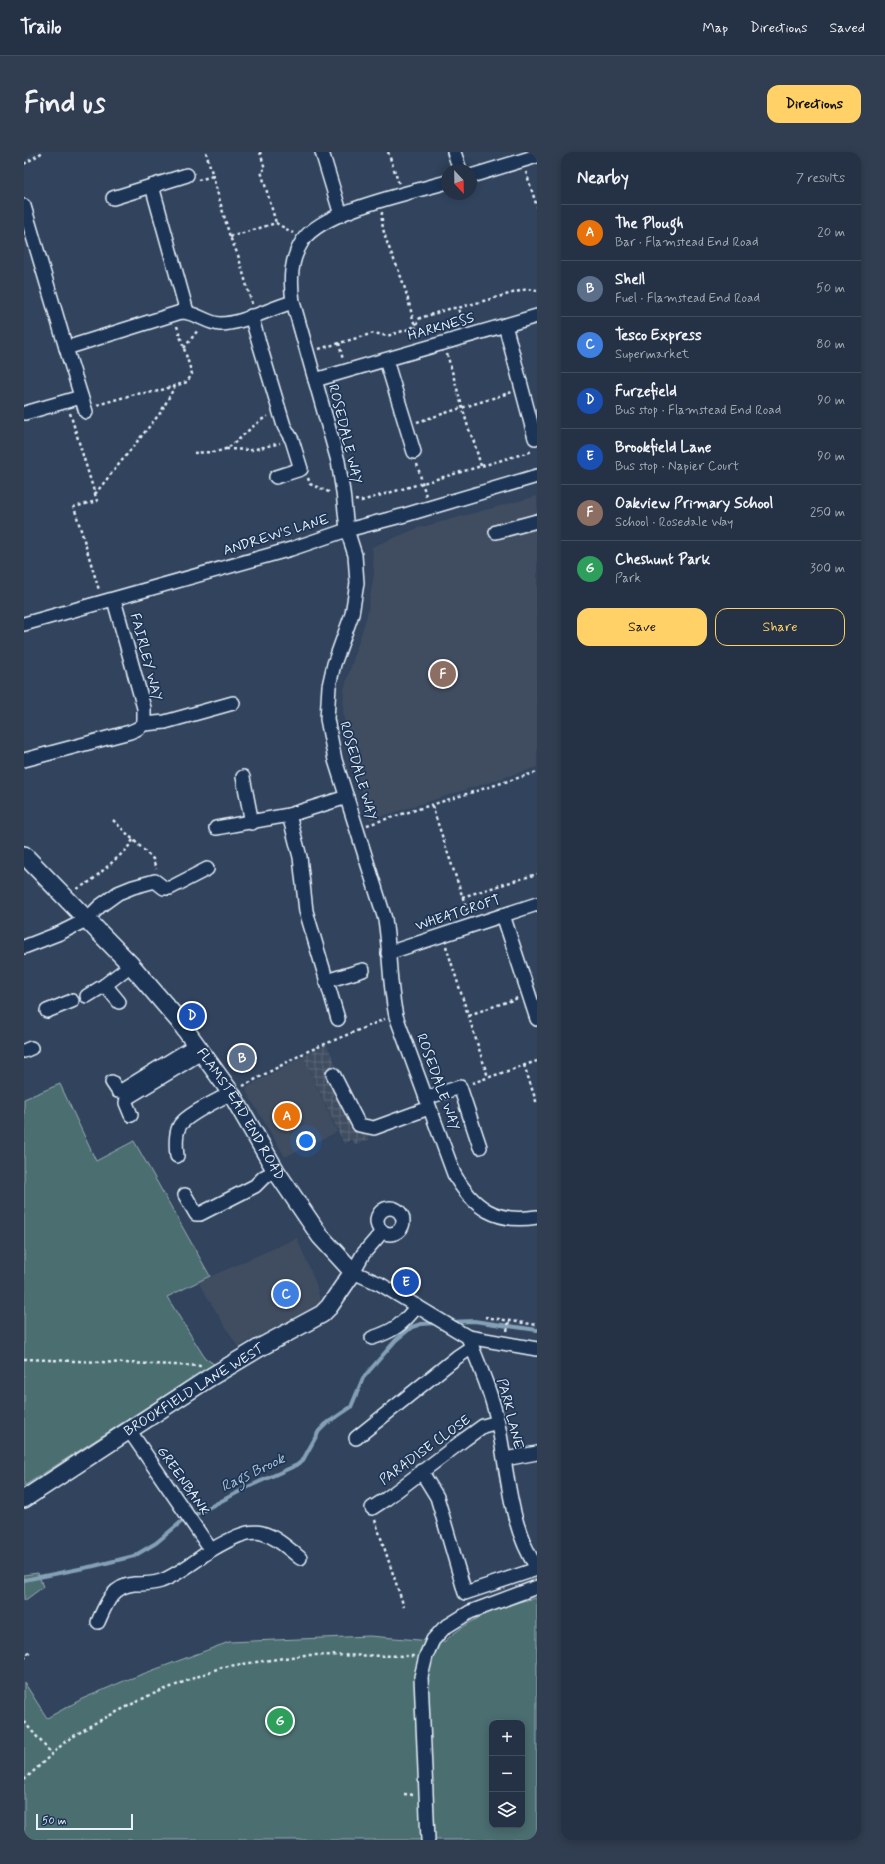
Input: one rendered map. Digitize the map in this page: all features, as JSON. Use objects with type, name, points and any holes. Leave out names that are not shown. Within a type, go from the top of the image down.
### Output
[{"type":"main road","name":"FLAMSTEAD END ROAD","points":[[24,855],[131,965],[200,1048],[231,1094],[276,1170],[320,1236],[353,1272]]},
{"type":"main road","name":"BROOKFIELD LANE WEST","points":[[24,1499],[209,1378],[259,1348],[322,1314],[333,1302],[353,1272]]},
{"type":"street","points":[[322,152],[341,215]]},
{"type":"street","points":[[454,152],[458,164]]},
{"type":"street","points":[[477,174],[537,156]]},
{"type":"street","points":[[113,198],[187,175]]},
{"type":"street","name":"ROSEDALE WAY","points":[[441,184],[384,199],[341,215],[316,228],[304,239],[292,266],[290,283],[293,302],[338,461],[344,497],[347,530],[355,556],[357,583],[352,614],[334,664],[329,686],[327,719],[335,760],[348,797],[385,919],[391,991],[396,1016],[454,1174],[468,1195],[490,1213],[516,1219],[537,1217]]},
{"type":"street","points":[[152,186],[180,313]]},
{"type":"street","points":[[24,206],[84,406]]},
{"type":"street","points":[[66,348],[180,313],[221,324],[293,302]]},
{"type":"street","points":[[253,315],[284,426],[292,440],[301,469],[276,477]]},
{"type":"street","name":"HARKNESS","points":[[315,380],[537,316]]},
{"type":"street","points":[[505,325],[536,444]]},
{"type":"street","points":[[386,360],[414,452]]},
{"type":"street","points":[[25,413],[66,401],[84,406]]},
{"type":"street","name":"ANDREW'S LANE","points":[[24,624],[291,549],[347,530],[429,508],[537,476]]},
{"type":"street","points":[[496,532],[537,521]]},
{"type":"street","name":"FAIRLEY WAY","points":[[108,601],[144,708],[144,724]]},
{"type":"street","name":"FAIRLEY WAY","points":[[24,760],[130,732],[144,724],[165,722],[233,703]]},
{"type":"street","points":[[243,777],[252,823]]},
{"type":"street","points":[[216,828],[252,823],[289,815],[348,797]]},
{"type":"street","points":[[289,815],[300,856],[306,911],[338,1019]]},
{"type":"street","points":[[24,947],[60,933],[86,920],[105,902],[118,893],[133,887],[160,885],[170,888],[207,869]]},
{"type":"street","name":"WHEATCROFT","points":[[388,953],[537,904]]},
{"type":"street","points":[[503,915],[536,1019]]},
{"type":"street","points":[[87,996],[105,985],[131,965]]},
{"type":"street","points":[[326,981],[363,970]]},
{"type":"street","points":[[105,985],[119,1002]]},
{"type":"street","points":[[47,1011],[72,1001]]},
{"type":"street","points":[[112,1082],[118,1091],[121,1091],[200,1048]]},
{"type":"street","points":[[131,1114],[126,1103],[127,1098],[200,1048]]},
{"type":"street","points":[[333,1074],[359,1125],[374,1128],[460,1087],[480,1147]]},
{"type":"street","points":[[177,1156],[176,1147],[179,1126],[186,1120],[231,1094]]},
{"type":"street","points":[[185,1195],[196,1214],[200,1214],[255,1186],[264,1177],[276,1170]]},
{"type":"street","points":[[382,1232],[363,1254],[353,1272],[380,1284],[429,1313],[466,1338],[537,1349]]},
{"type":"street","points":[[372,1338],[397,1328],[417,1306]]},
{"type":"street","points":[[356,1438],[457,1357],[466,1338]]},
{"type":"street","name":"PARK LANE","points":[[466,1338],[486,1382],[498,1422],[519,1530],[537,1569]]},
{"type":"street","name":"PARADISE CLOSE","points":[[372,1508],[479,1429],[498,1422]]},
{"type":"street","name":"GREENBANK","points":[[129,1430],[211,1550]]},
{"type":"street","points":[[505,1459],[537,1453]]},
{"type":"street","points":[[421,1471],[436,1497],[464,1593],[537,1569]]},
{"type":"street","points":[[98,1622],[108,1600],[118,1589],[132,1584],[148,1584],[172,1576],[211,1550],[244,1533],[262,1533],[277,1538],[300,1558]]},
{"type":"street","points":[[428,1840],[421,1677],[426,1656],[433,1640],[444,1628],[470,1612],[537,1587]]},
{"type":"path","points":[[24,164],[43,152]]},
{"type":"path","points":[[206,152],[230,237],[238,255],[253,315]]},
{"type":"path","points":[[260,152],[265,169],[261,171],[276,223],[304,239]]},
{"type":"path","points":[[388,152],[402,195]]},
{"type":"path","points":[[522,160],[537,207]]},
{"type":"path","points":[[384,199],[382,220],[390,248],[402,278],[422,349]]},
{"type":"path","points":[[230,237],[276,223]]},
{"type":"path","points":[[307,352],[374,333],[387,336],[415,326],[420,318],[452,308],[458,308],[527,289],[537,290]]},
{"type":"path","points":[[458,308],[466,336]]},
{"type":"path","points":[[84,406],[135,394],[155,392],[187,382],[192,374],[184,349],[180,313]]},
{"type":"path","points":[[184,349],[206,320]]},
{"type":"path","points":[[339,343],[347,371]]},
{"type":"path","points":[[444,343],[481,466]]},
{"type":"path","points":[[95,494],[161,412],[175,386]]},
{"type":"path","points":[[406,426],[462,406],[522,389]]},
{"type":"path","points":[[66,401],[97,501],[74,507],[108,601]]},
{"type":"path","points":[[194,453],[221,451],[226,449],[259,420],[280,410]]},
{"type":"path","points":[[344,497],[361,501],[481,466],[536,444]]},
{"type":"path","points":[[414,452],[429,508]]},
{"type":"path","points":[[357,828],[432,806],[537,772]]},
{"type":"path","points":[[432,806],[472,925]]},
{"type":"path","points":[[113,820],[153,859],[160,885]]},
{"type":"path","points":[[65,898],[91,881],[126,850],[133,840]]},
{"type":"path","points":[[462,897],[537,874]]},
{"type":"path","points":[[442,934],[469,1014],[488,1077]]},
{"type":"path","points":[[469,1014],[528,995]]},
{"type":"path","points":[[231,1094],[306,1052],[373,1023],[396,1016]]},
{"type":"path","points":[[460,1087],[537,1061]]},
{"type":"path","points":[[524,1065],[537,1104]]},
{"type":"path","points":[[485,1317],[509,1322],[537,1325]]},
{"type":"path","points":[[507,1332],[509,1322]]},
{"type":"path","points":[[24,1359],[202,1365],[209,1378]]},
{"type":"path","points":[[372,1508],[382,1545],[404,1608]]},
{"type":"path","points":[[24,1659],[30,1651]]},
{"type":"path","points":[[24,1780],[66,1741],[95,1723],[142,1699],[222,1667],[305,1655],[377,1654],[426,1656]]},
{"type":"path","points":[[24,1722],[52,1754]]},
{"type":"shaded area","points":[[537,496],[537,767],[370,820],[347,738],[343,712],[344,689],[367,615],[374,574],[372,547],[418,528]]},
{"type":"shaded area","points":[[327,1045],[370,1139],[356,1145],[351,1139],[344,1144],[303,1056]]},
{"type":"shaded area","points":[[303,1056],[337,1132],[285,1157],[247,1093],[246,1088]]},
{"type":"shaded area","points":[[297,1238],[316,1284],[321,1303],[238,1347],[198,1282]]},
{"type":"green space","points":[[60,1084],[96,1161],[134,1141],[210,1276],[167,1297],[205,1358],[214,1364],[24,1486],[24,1099]]},
{"type":"green space","points":[[38,1573],[43,1587],[24,1601],[24,1575]]},
{"type":"green space","points":[[537,1598],[537,1840],[24,1840],[24,1682],[47,1718],[82,1699],[124,1681],[229,1642],[369,1636],[444,1642],[453,1634],[475,1620],[512,1604]]},
{"type":"waterway","name":"Rags Brook","points":[[450,1322],[474,1321],[537,1330]]},
{"type":"waterway","name":"Rags Brook","points":[[24,1580],[94,1566],[134,1556],[156,1543],[181,1522],[250,1486],[297,1465],[303,1460],[319,1431],[326,1424],[351,1407],[363,1378],[396,1340],[412,1327],[421,1324],[437,1323]]},
{"type":"place","name":"Oakview Primary School","points":[[443,674]]},
{"type":"place","name":"Furzefield","points":[[192,1016]]},
{"type":"place","name":"Shell","points":[[242,1058]]},
{"type":"place","name":"The Plough","points":[[287,1116]]},
{"type":"place","name":"Brookfield Lane","points":[[406,1282]]},
{"type":"place","name":"Tesco Express","points":[[286,1294]]},
{"type":"place","name":"Cheshunt Park","points":[[280,1721]]}]
